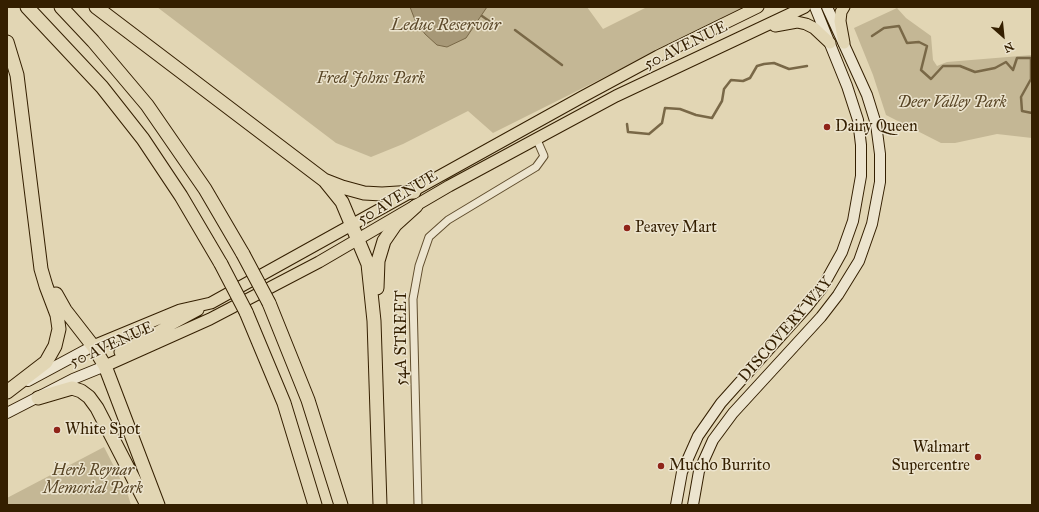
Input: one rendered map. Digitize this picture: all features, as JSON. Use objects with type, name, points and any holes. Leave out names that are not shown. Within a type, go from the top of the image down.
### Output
[{"type":"highway","points":[[27,7],[102,87],[143,139],[181,196],[221,264],[246,312],[284,403],[316,505]]},
{"type":"highway","points":[[61,7],[93,41],[147,105],[205,189],[242,254],[269,303],[308,400],[341,505]]},
{"type":"highway","points":[[96,7],[324,180],[342,202],[368,264],[374,321],[380,505]]},
{"type":"highway","points":[[7,42],[17,75],[42,270],[57,316],[57,340],[46,362],[7,393]]},
{"type":"highway","points":[[324,180],[364,193],[382,194],[414,192]]},
{"type":"highway","points":[[374,321],[380,251],[389,233],[416,206]]},
{"type":"highway","points":[[34,214],[44,263],[53,289],[65,310],[93,346],[106,366],[158,505]]},
{"type":"highway","points":[[38,398],[72,388],[81,391],[89,397],[97,408],[147,505]]},
{"type":"main road","name":"50 AVENUE","points":[[93,346],[180,310],[211,304],[651,60],[758,7]]},
{"type":"main road","name":"50 AVENUE","points":[[106,366],[210,319],[293,276],[359,240],[416,206],[616,96],[805,7]]},
{"type":"main road","points":[[844,7],[840,21],[844,43]]},
{"type":"main road","points":[[739,38],[772,27],[797,22],[814,28],[830,43]]},
{"type":"main road","points":[[293,276],[348,239],[353,226]]},
{"type":"main road","points":[[106,366],[112,356],[132,344],[211,304]]},
{"type":"street","name":"DISCOVERY WAY","points":[[676,505],[679,483],[687,458],[702,430],[721,403],[812,301],[834,268],[848,236],[856,205],[860,176],[860,132],[854,104],[814,7]]},
{"type":"street","name":"DISCOVERY WAY","points":[[693,505],[695,483],[700,466],[706,452],[718,432],[834,300],[854,271],[869,236],[880,182],[880,154],[872,108],[844,43],[826,7]]},
{"type":"street","name":"54A STREET","points":[[418,505],[413,298],[419,266],[428,237],[448,220],[536,167],[544,156],[537,140]]},
{"type":"street","name":"50 AVENUE","points":[[7,393],[93,346]]},
{"type":"street","name":"50 AVENUE","points":[[7,413],[106,366]]},
{"type":"green space","name":"Fred Johns Park","points":[[157,7],[587,7],[603,29],[647,7],[745,7],[493,133],[468,111],[403,144],[371,157],[336,143]]},
{"type":"green space","name":"Deer Valley Park","points":[[897,8],[906,18],[931,36],[933,60],[937,66],[947,62],[1032,55],[1032,138],[997,134],[955,143],[941,143],[886,115],[873,75],[854,28]]},
{"type":"green space","name":"Herb Reynar Memorial Park","points":[[104,447],[127,492],[131,505],[7,505],[7,498]]},
{"type":"water","name":"Leduc Reservoir","points":[[410,7],[487,7],[466,38],[447,47],[437,45],[425,34],[415,20]]},
{"type":"waterway","points":[[482,16],[492,23]]},
{"type":"waterway","points":[[872,36],[884,28],[899,26],[907,43],[919,42],[927,46],[921,70],[931,79],[943,66],[960,66],[975,72],[995,68],[1006,62],[1013,70],[1017,58],[1031,58],[1031,79],[1021,97],[1022,111],[1032,113]]},
{"type":"waterway","points":[[515,30],[562,65]]},
{"type":"waterway","points":[[627,124],[628,132],[649,134],[662,123],[665,108],[680,109],[696,115],[712,118],[722,101],[724,89],[731,80],[743,81],[750,78],[757,66],[764,64],[774,63],[789,69],[807,66]]},
{"type":"place","name":"Dairy Queen","points":[[827,127]]},
{"type":"place","name":"Peavey Mart","points":[[627,228]]},
{"type":"place","name":"White Spot","points":[[57,430]]},
{"type":"place","name":"Walmart Supercentre","points":[[978,457]]},
{"type":"place","name":"Mucho Burrito","points":[[661,466]]}]
